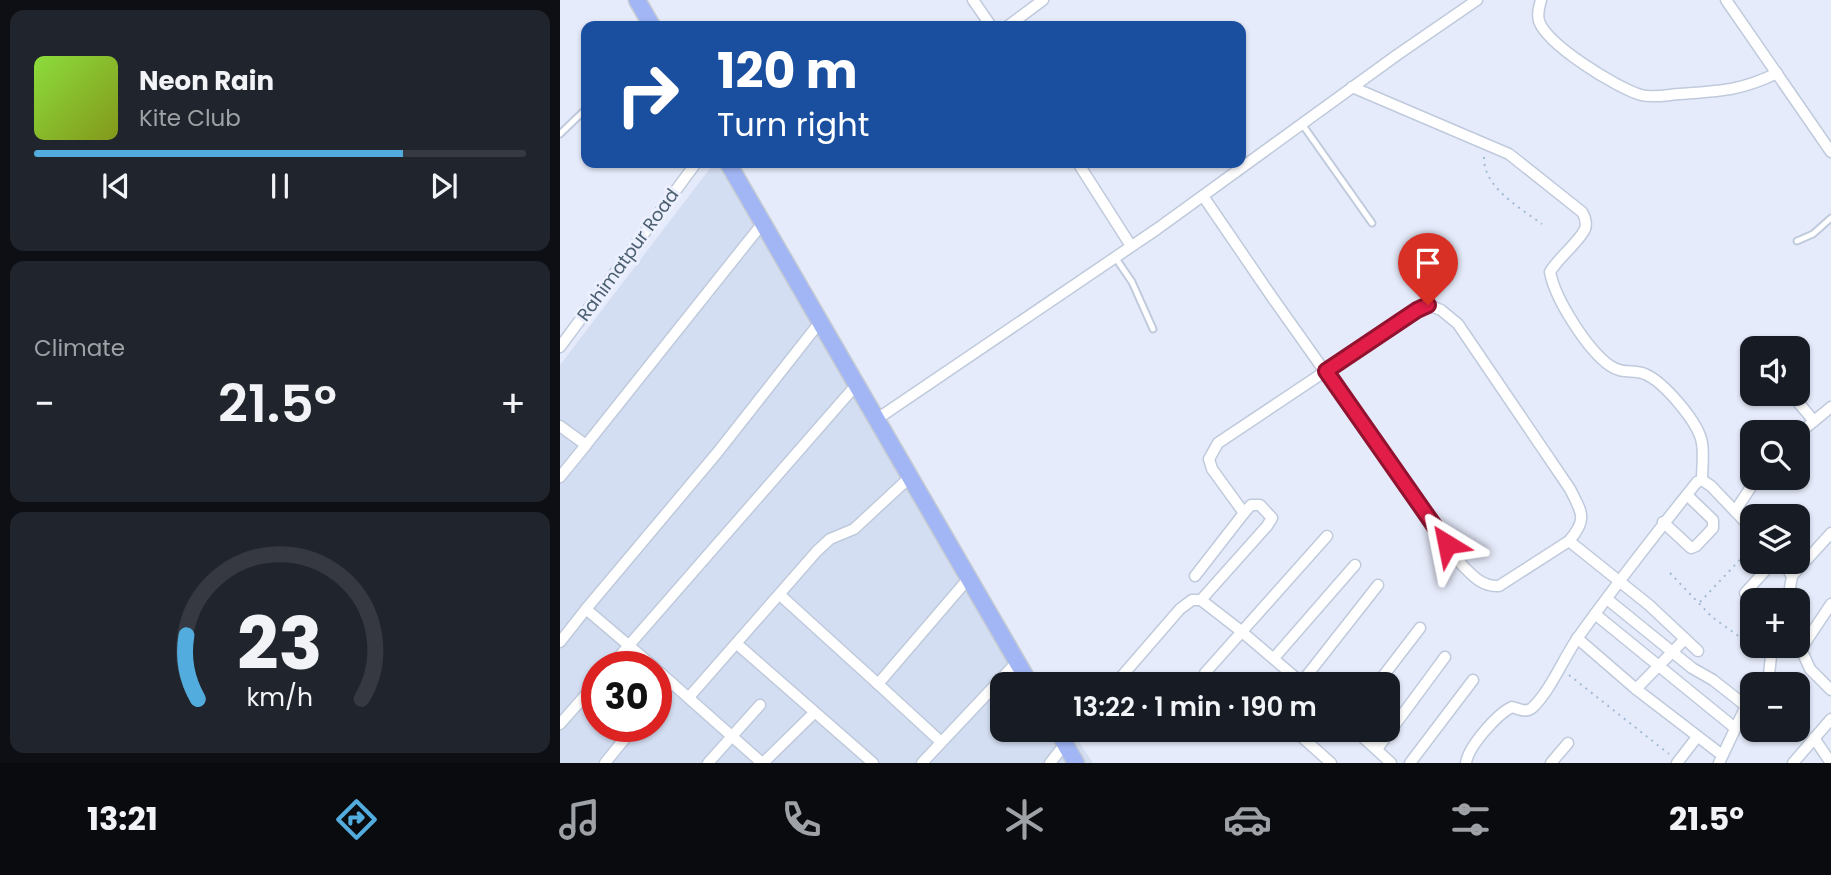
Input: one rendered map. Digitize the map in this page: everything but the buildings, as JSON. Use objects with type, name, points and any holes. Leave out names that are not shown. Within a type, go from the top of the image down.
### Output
[{"type":"main road","points":[[637,0],[649,21]]},
{"type":"main road","points":[[731,168],[1023,672]]},
{"type":"main road","points":[[1064,742],[1076,763]]},
{"type":"street","points":[[973,0],[988,21]]},
{"type":"street","points":[[1015,21],[1043,0]]},
{"type":"street","points":[[1246,165],[1477,0]]},
{"type":"street","points":[[1541,0],[1539,20],[1545,33],[1556,45],[1620,85],[1642,95],[1730,91],[1755,84],[1777,73]]},
{"type":"street","points":[[1726,0],[1831,152]]},
{"type":"street","points":[[1352,87],[1510,154],[1582,212],[1586,220],[1585,229],[1550,272],[1556,292],[1581,334],[1607,364],[1622,372],[1644,374],[1660,384],[1685,411],[1702,442],[1702,480]]},
{"type":"street","name":"Rahimatpur Road","points":[[560,347],[691,168]]},
{"type":"street","points":[[1081,168],[1132,246]]},
{"type":"street","points":[[877,419],[1132,246],[1242,168]]},
{"type":"street","points":[[1203,196],[1272,297],[1326,371],[1462,565],[1477,580],[1489,587],[1499,586],[1569,541],[1580,528],[1582,513],[1570,489],[1458,324],[1441,310],[1428,305],[1417,310],[1326,371],[1218,443],[1209,459],[1212,470],[1244,513]]},
{"type":"street","points":[[560,477],[762,224]]},
{"type":"street","points":[[560,642],[717,453],[820,322]]},
{"type":"street","points":[[624,651],[857,384]]},
{"type":"street","points":[[1801,406],[1814,421]]},
{"type":"street","points":[[1810,424],[1831,407]]},
{"type":"street","points":[[560,426],[586,445]]},
{"type":"street","points":[[690,696],[817,551],[830,540],[853,529],[909,478]]},
{"type":"street","points":[[1466,763],[1468,753],[1500,715],[1512,707],[1523,711],[1532,708],[1561,668],[1577,638],[1663,522],[1697,482],[1702,480]]},
{"type":"street","points":[[1702,480],[1712,486],[1740,516]]},
{"type":"street","points":[[1735,510],[1749,490]]},
{"type":"street","points":[[1663,522],[1691,548],[1713,528],[1713,520],[1687,495]]},
{"type":"street","points":[[1195,576],[1251,505],[1260,505],[1272,518],[1201,600]]},
{"type":"street","points":[[1790,588],[1792,576],[1831,533]]},
{"type":"street","points":[[1206,672],[1327,536]]},
{"type":"street","points":[[1569,541],[1649,606],[1698,651]]},
{"type":"street","points":[[1273,658],[1355,565]]},
{"type":"street","points":[[1750,588],[1762,574]]},
{"type":"street","points":[[878,684],[968,579]]},
{"type":"street","points":[[1311,672],[1378,585]]},
{"type":"street","points":[[780,595],[940,741]]},
{"type":"street","points":[[1607,599],[1672,653],[1740,697]]},
{"type":"street","points":[[1125,672],[1180,609],[1192,600],[1201,600],[1289,672]]},
{"type":"street","points":[[1810,632],[1831,604]]},
{"type":"street","points":[[586,609],[636,651]]},
{"type":"street","points":[[1595,614],[1660,664],[1735,728]]},
{"type":"street","points":[[1386,672],[1420,628]]},
{"type":"street","points":[[1577,638],[1721,759],[1740,719]]},
{"type":"street","points":[[1636,689],[1685,639]]},
{"type":"street","points":[[737,644],[873,763]]},
{"type":"street","points":[[1377,749],[1445,657]]},
{"type":"street","points":[[1804,658],[1810,669],[1831,690]]},
{"type":"street","points":[[1769,672],[1771,659]]},
{"type":"street","points":[[922,763],[1017,662]]},
{"type":"street","points":[[1410,763],[1473,680]]},
{"type":"street","points":[[672,682],[762,763],[814,713]]},
{"type":"street","points":[[560,724],[581,700]]},
{"type":"street","points":[[708,763],[760,705]]},
{"type":"street","points":[[1793,763],[1831,719]]},
{"type":"street","points":[[1677,762],[1698,737]]},
{"type":"street","points":[[1814,738],[1831,763]]},
{"type":"street","points":[[605,763],[622,742]]},
{"type":"street","points":[[1050,763],[1059,742]]},
{"type":"street","points":[[1307,742],[1331,763]]},
{"type":"street","points":[[1369,742],[1391,763]]},
{"type":"street","points":[[1550,763],[1568,743]]},
{"type":"lane","points":[[560,134],[581,114]]},
{"type":"lane","points":[[1302,124],[1373,223]]},
{"type":"lane","points":[[1797,241],[1813,234],[1831,218]]},
{"type":"lane","points":[[1115,257],[1132,282],[1153,329]]},
{"type":"path","points":[[1485,142],[1484,168],[1497,188],[1542,225]]},
{"type":"path","points":[[1699,603],[1740,560]]},
{"type":"path","points":[[1670,573],[1712,617],[1771,659]]},
{"type":"path","points":[[1561,668],[1677,762]]},
{"type":"path","points":[[1810,733],[1814,738]]},
{"type":"shaded area","points":[[710,168],[732,168],[920,506],[1032,672],[990,672],[990,742],[1079,742],[1093,763],[560,763],[560,365]]},
{"type":"route","points":[[1428,305],[1326,371],[1447,544]]}]
